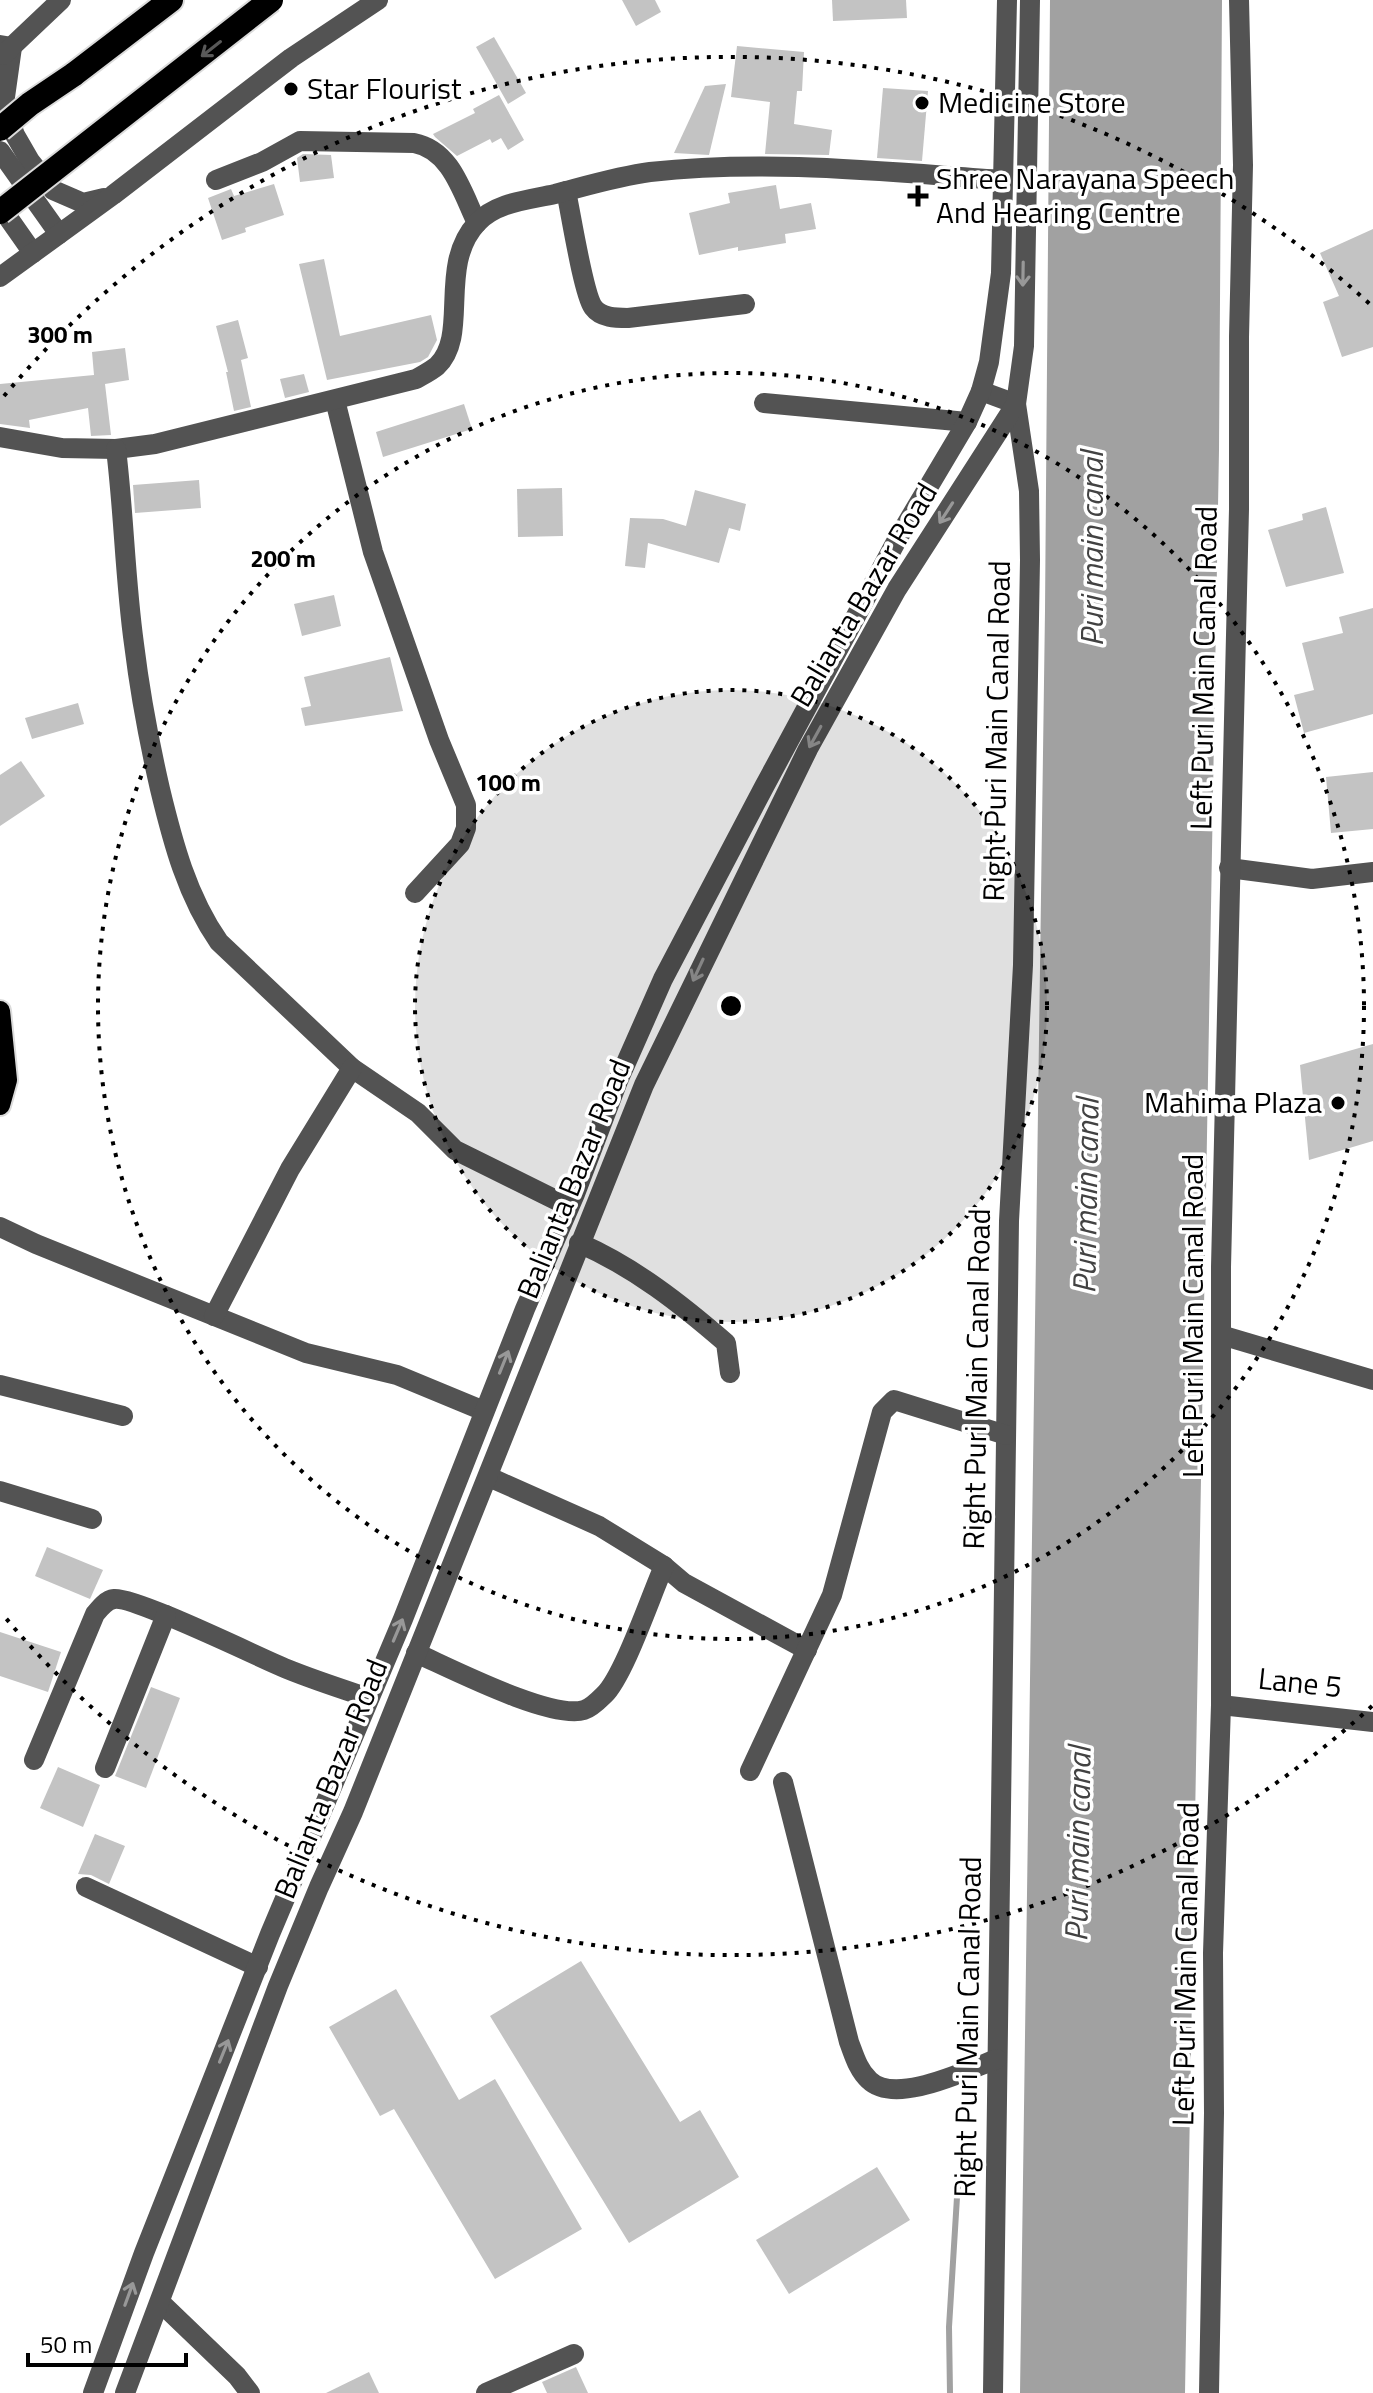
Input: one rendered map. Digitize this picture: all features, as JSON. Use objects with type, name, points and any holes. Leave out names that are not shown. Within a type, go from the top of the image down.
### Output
[{"type":"highway","points":[[0,129],[171,0]]},
{"type":"highway","points":[[0,209],[271,0]]},
{"type":"main road","points":[[0,1011],[7,1080],[0,1105]]},
{"type":"street","points":[[61,0],[4,50],[4,104],[15,135],[30,161],[53,190],[83,203],[113,195]]},
{"type":"street","points":[[0,277],[113,195],[291,58],[378,0]]},
{"type":"street","name":"Balianta Bazar Road","points":[[93,2393],[144,2253],[258,1967],[575,1194],[618,1081],[663,979],[898,538],[967,422],[981,391],[989,362],[1001,273],[1007,0]]},
{"type":"street","name":"Balianta Bazar Road","points":[[125,2393],[278,1986],[353,1812],[644,1085],[808,749],[897,589],[1016,404],[1024,346],[1030,0]]},
{"type":"street","name":"Left Puri Main Canal Road","points":[[1209,2393],[1214,2113],[1213,1953],[1221,1705],[1221,1335],[1239,509],[1243,165],[1239,0]]},
{"type":"street","points":[[216,180],[262,162],[300,141],[427,145],[437,151],[449,166],[477,223]]},
{"type":"street","points":[[0,151],[59,234]]},
{"type":"street","points":[[0,437],[62,448],[116,449],[155,444],[416,379],[438,365],[450,345],[455,272],[462,246],[477,223],[499,207],[646,173],[775,165],[1003,180]]},
{"type":"street","points":[[566,191],[588,290],[593,307],[599,313],[612,318],[628,318],[745,304]]},
{"type":"street","points":[[0,209],[33,253]]},
{"type":"street","points":[[981,391],[1016,404]]},
{"type":"street","points":[[335,400],[373,552],[439,740],[466,805],[466,828],[460,844],[415,893]]},
{"type":"street","points":[[764,403],[967,422]]},
{"type":"street","name":"Right Puri Main Canal Road","points":[[993,2393],[1009,1221],[1023,965],[1030,560],[1029,491],[1016,404]]},
{"type":"street","points":[[116,449],[140,690],[170,833],[202,918],[219,942],[352,1068],[418,1113],[455,1150],[568,1206]]},
{"type":"street","points":[[1229,868],[1312,879],[1373,872]]},
{"type":"street","points":[[214,1316],[290,1169],[352,1068]]},
{"type":"street","points":[[0,1227],[306,1353],[397,1375],[484,1411]]},
{"type":"street","points":[[579,1243],[602,1253],[690,1312],[726,1343],[730,1373]]},
{"type":"street","points":[[1221,1335],[1373,1380]]},
{"type":"street","points":[[0,1385],[123,1416]]},
{"type":"street","points":[[750,1771],[835,1587],[882,1412],[894,1400],[1006,1435]]},
{"type":"street","points":[[489,1477],[599,1526],[664,1566],[684,1583],[807,1650]]},
{"type":"street","points":[[0,1491],[92,1519]]},
{"type":"street","points":[[416,1653],[534,1703],[566,1711],[586,1710],[606,1694],[617,1675],[664,1566]]},
{"type":"street","points":[[34,1760],[95,1614],[114,1599],[126,1600],[166,1615],[288,1669],[369,1698]]},
{"type":"street","points":[[105,1768],[166,1615]]},
{"type":"street","name":"Lane 5","points":[[1221,1705],[1373,1722]]},
{"type":"street","points":[[783,1782],[849,2042],[860,2070],[881,2089],[899,2091],[997,2059]]},
{"type":"street","points":[[86,1887],[258,1967]]},
{"type":"street","points":[[161,2303],[237,2376],[250,2393]]},
{"type":"street","points":[[486,2393],[574,2354]]},
{"type":"water","name":"Puri main canal","points":[[1050,0],[1222,0],[1219,450],[1185,2393],[1020,2393],[1045,611]]},
{"type":"building","points":[[622,0],[655,0],[661,12],[636,26]]},
{"type":"building","points":[[832,0],[906,0],[907,18],[833,21]]},
{"type":"building","points":[[494,37],[526,93],[508,104],[476,47]]},
{"type":"building","points":[[737,46],[804,52],[802,91],[797,91],[794,124],[832,130],[829,155],[765,154],[770,102],[731,97]]},
{"type":"building","points":[[726,84],[709,155],[674,153],[705,86]]},
{"type":"building","points":[[883,88],[928,91],[922,161],[877,158]]},
{"type":"building","points":[[499,95],[524,140],[508,150],[501,138],[492,143],[490,139],[457,156],[433,134],[475,113],[473,109]]},
{"type":"building","points":[[303,154],[331,155],[334,178],[300,182],[297,158]]},
{"type":"building","points":[[274,184],[284,215],[245,228],[246,232],[222,240],[208,198],[231,189],[234,196]]},
{"type":"building","points":[[776,185],[780,209],[811,203],[816,229],[785,234],[786,243],[738,251],[738,247],[699,255],[689,213],[730,203],[728,193]]},
{"type":"building","points":[[1373,229],[1373,347],[1342,357],[1323,302],[1339,296],[1320,253]]},
{"type":"building","points":[[324,259],[340,336],[431,315],[437,340],[428,357],[420,362],[327,380],[299,264]]},
{"type":"building","points":[[238,320],[248,358],[241,360],[251,407],[234,411],[216,326]]},
{"type":"building","points":[[125,348],[129,380],[105,384],[111,435],[91,436],[88,408],[29,420],[30,428],[0,424],[0,384],[94,375],[92,352]]},
{"type":"building","points":[[304,374],[309,392],[285,398],[280,379]]},
{"type":"building","points":[[464,404],[472,429],[383,457],[376,432]]},
{"type":"building","points":[[199,480],[201,508],[135,513],[133,485]]},
{"type":"building","points":[[562,488],[563,536],[518,537],[517,489]]},
{"type":"building","points":[[695,490],[746,504],[740,531],[729,528],[719,563],[648,543],[645,568],[625,566],[630,518],[663,519],[686,526]]},
{"type":"building","points":[[1326,507],[1344,573],[1286,587],[1268,530],[1303,520],[1302,514]]},
{"type":"building","points":[[334,595],[341,626],[302,636],[294,604]]},
{"type":"building","points":[[1373,608],[1373,714],[1304,733],[1294,695],[1314,690],[1302,643],[1343,633],[1339,617]]},
{"type":"building","points":[[390,657],[403,711],[305,726],[301,708],[311,706],[304,677]]},
{"type":"building","points":[[78,703],[84,724],[32,739],[25,718]]},
{"type":"building","points":[[21,761],[45,796],[0,826],[0,775]]},
{"type":"building","points":[[1373,772],[1373,829],[1331,833],[1326,777]]},
{"type":"building","name":"Mahima Plaza","points":[[1373,1044],[1373,1141],[1309,1160],[1300,1065]]},
{"type":"building","points":[[47,1547],[103,1570],[90,1599],[35,1576]]},
{"type":"building","points":[[0,1632],[61,1652],[48,1692],[0,1676]]},
{"type":"building","points":[[151,1687],[180,1698],[146,1788],[115,1776]]},
{"type":"building","points":[[58,1767],[100,1785],[83,1827],[40,1808]]},
{"type":"building","points":[[95,1834],[125,1846],[109,1884],[91,1875],[78,1874]]},
{"type":"building","points":[[581,1961],[680,2122],[700,2110],[739,2177],[629,2243],[490,2016]]},
{"type":"building","points":[[396,1989],[459,2100],[495,2079],[582,2229],[495,2279],[394,2109],[380,2116],[329,2027]]},
{"type":"building","points":[[877,2167],[910,2220],[789,2294],[756,2240]]},
{"type":"building","points":[[576,2367],[588,2393],[547,2393],[542,2382]]},
{"type":"building","points":[[369,2372],[379,2393],[326,2393]]},
{"type":"waterway","points":[[950,2393],[949,2327],[958,2181]]},
{"type":"place","name":"Star Flourist","points":[[291,89]]},
{"type":"place","name":"Medicine Store","points":[[922,103]]},
{"type":"place","name":"Shree Narayana Speech And Hearing Centre","points":[[918,196]]},
{"type":"place","name":"Mahima Plaza","points":[[1338,1103]]}]
